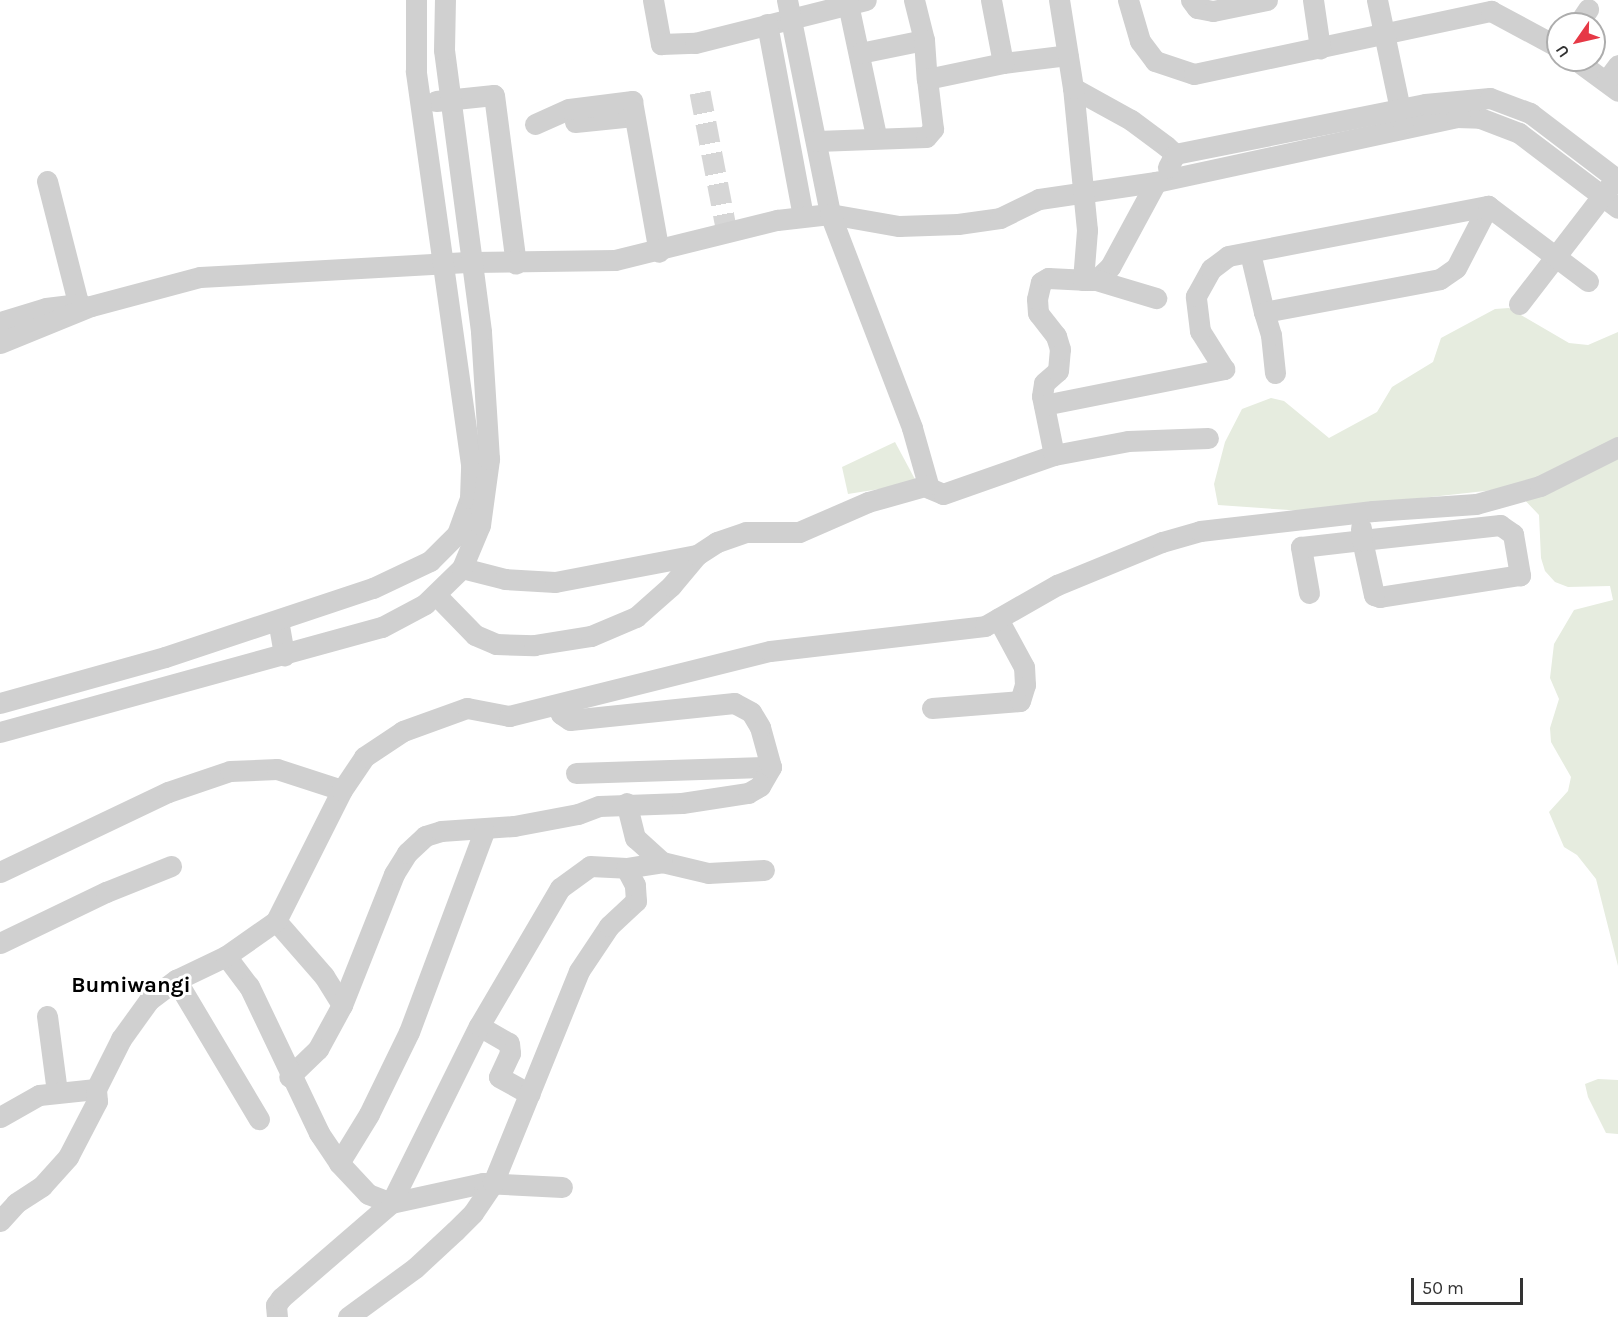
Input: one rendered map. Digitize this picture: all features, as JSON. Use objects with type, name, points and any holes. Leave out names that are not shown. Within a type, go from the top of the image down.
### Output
[{"type":"street","points":[[0,732],[68,699],[238,650],[278,621],[373,588],[422,566],[446,549],[463,524],[470,498],[471,464],[458,264],[436,101],[414,33],[416,0]]},
{"type":"street","points":[[0,703],[68,699],[238,650],[284,654],[382,627],[412,613],[436,595],[462,568],[480,525],[489,459],[458,264],[436,101],[445,0]]},
{"type":"street","points":[[653,0],[661,44],[695,43],[766,24],[788,8],[857,2],[860,53],[876,136]]},
{"type":"street","points":[[799,182],[818,150],[876,136],[930,134],[933,119],[924,40],[914,0]]},
{"type":"street","points":[[991,0],[1003,63]]},
{"type":"street","points":[[1059,0],[1073,87],[1090,280]]},
{"type":"street","points":[[1128,0],[1140,41],[1155,61],[1194,74],[1320,48],[1491,6],[1546,40]]},
{"type":"street","points":[[1191,0],[1197,8],[1213,11],[1267,0]]},
{"type":"street","points":[[1312,0],[1320,48]]},
{"type":"street","points":[[1377,0],[1402,119]]},
{"type":"street","points":[[788,8],[830,214],[912,428],[928,485],[934,493],[943,494],[1054,455],[1128,441],[1208,438]]},
{"type":"street","points":[[766,24],[799,182],[803,216]]},
{"type":"street","points":[[860,53],[924,40]]},
{"type":"street","points":[[927,79],[1003,63],[1068,55]]},
{"type":"street","points":[[1600,72],[1614,79]]},
{"type":"street","points":[[1073,87],[1131,120],[1175,154],[1402,119],[1480,118],[1503,124],[1610,203]]},
{"type":"street","points":[[436,101],[494,94],[516,264]]},
{"type":"street","points":[[0,342],[83,307],[212,276],[458,264],[615,260],[659,252],[803,216],[830,214],[899,226],[958,224],[1000,218],[1039,198],[1159,182],[1402,119],[1453,99],[1490,98],[1508,102],[1530,113],[1617,177],[1610,203],[1555,255],[1519,304]]},
{"type":"street","points":[[634,116],[659,252]]},
{"type":"street","points":[[1090,280],[1110,267],[1175,154]]},
{"type":"street","points":[[47,182],[83,307]]},
{"type":"street","points":[[1044,405],[1224,369],[1200,331],[1196,296],[1218,261],[1250,253],[1488,206],[1588,281]]},
{"type":"street","points":[[1264,312],[1440,279],[1456,268],[1488,206]]},
{"type":"street","points":[[1250,253],[1271,335],[1275,373]]},
{"type":"street","points":[[1054,455],[1042,389],[1058,371],[1060,349],[1056,336],[1038,313],[1041,282],[1054,276],[1090,280],[1156,297]]},
{"type":"street","points":[[0,322],[46,308],[83,307]]},
{"type":"street","points":[[0,1221],[68,1157],[97,1101],[96,1089],[121,1040],[144,1007],[177,980],[226,957],[276,921],[342,790],[364,758],[390,738],[420,724],[467,708],[509,716],[770,651],[878,636],[936,635],[985,626],[1057,585],[1162,542],[1200,531],[1359,516],[1373,511],[1476,504],[1540,486],[1618,447]]},
{"type":"street","points":[[462,568],[505,579],[555,582],[697,555],[732,536],[799,532],[868,502],[928,485]]},
{"type":"street","points":[[1309,593],[1301,548],[1362,540],[1500,525],[1513,534],[1522,571],[1515,578],[1380,597],[1371,588],[1362,540],[1359,516]]},
{"type":"street","points":[[436,595],[465,626],[487,641],[515,646],[559,643],[591,636],[636,617],[655,602],[697,555]]},
{"type":"street","points":[[932,708],[1020,701],[1025,685],[1023,668],[998,618]]},
{"type":"street","points":[[278,621],[284,654]]},
{"type":"street","points":[[290,1077],[318,1049],[342,1005],[385,892],[407,853],[433,832],[484,831],[626,803],[682,803],[748,793],[760,786],[771,767],[760,728],[751,712],[734,703],[570,720],[561,714],[558,705]]},
{"type":"street","points":[[576,772],[771,767]]},
{"type":"street","points":[[0,872],[168,792],[230,771],[278,769],[342,790]]},
{"type":"street","points":[[626,803],[635,838],[662,862]]},
{"type":"street","points":[[339,1163],[378,1097],[409,1032],[484,831]]},
{"type":"street","points":[[277,1317],[276,1305],[281,1298],[391,1203],[479,1026],[560,888],[590,866],[626,868],[662,862],[708,873],[764,870]]},
{"type":"street","points":[[0,943],[106,892],[171,866]]},
{"type":"street","points":[[348,1317],[415,1268],[473,1213],[493,1183],[579,971],[609,926],[636,901],[635,885],[626,868]]},
{"type":"street","points":[[276,921],[324,976],[342,1005]]},
{"type":"street","points":[[226,957],[249,986],[290,1077],[339,1163],[363,1190],[391,1203],[493,1183],[562,1187]]},
{"type":"street","points":[[177,980],[259,1119]]},
{"type":"street","points":[[47,1016],[57,1092]]},
{"type":"street","points":[[479,1026],[510,1043],[510,1053],[499,1077],[530,1094]]},
{"type":"street","points":[[0,1117],[31,1097],[96,1089]]},
{"type":"shaded area","points":[[1509,308],[1569,343],[1588,345],[1618,332],[1618,966],[1596,879],[1577,855],[1564,847],[1549,812],[1568,791],[1571,777],[1551,742],[1550,728],[1559,699],[1550,678],[1554,644],[1574,610],[1613,600],[1610,586],[1568,587],[1555,582],[1545,571],[1541,558],[1539,515],[1518,493],[1494,490],[1304,511],[1218,505],[1214,484],[1225,442],[1242,409],[1271,398],[1284,401],[1329,438],[1377,412],[1392,387],[1433,362],[1441,338],[1495,309]]},
{"type":"shaded area","points":[[895,442],[917,483],[848,494],[842,467]]},
{"type":"shaded area","points":[[1598,1079],[1618,1080],[1618,1134],[1606,1133],[1588,1097],[1585,1084]]},
{"type":"tunnel","points":[[700,92],[727,232]]},
{"type":"district","name":"Bumiwangi","points":[[131,986]]}]
